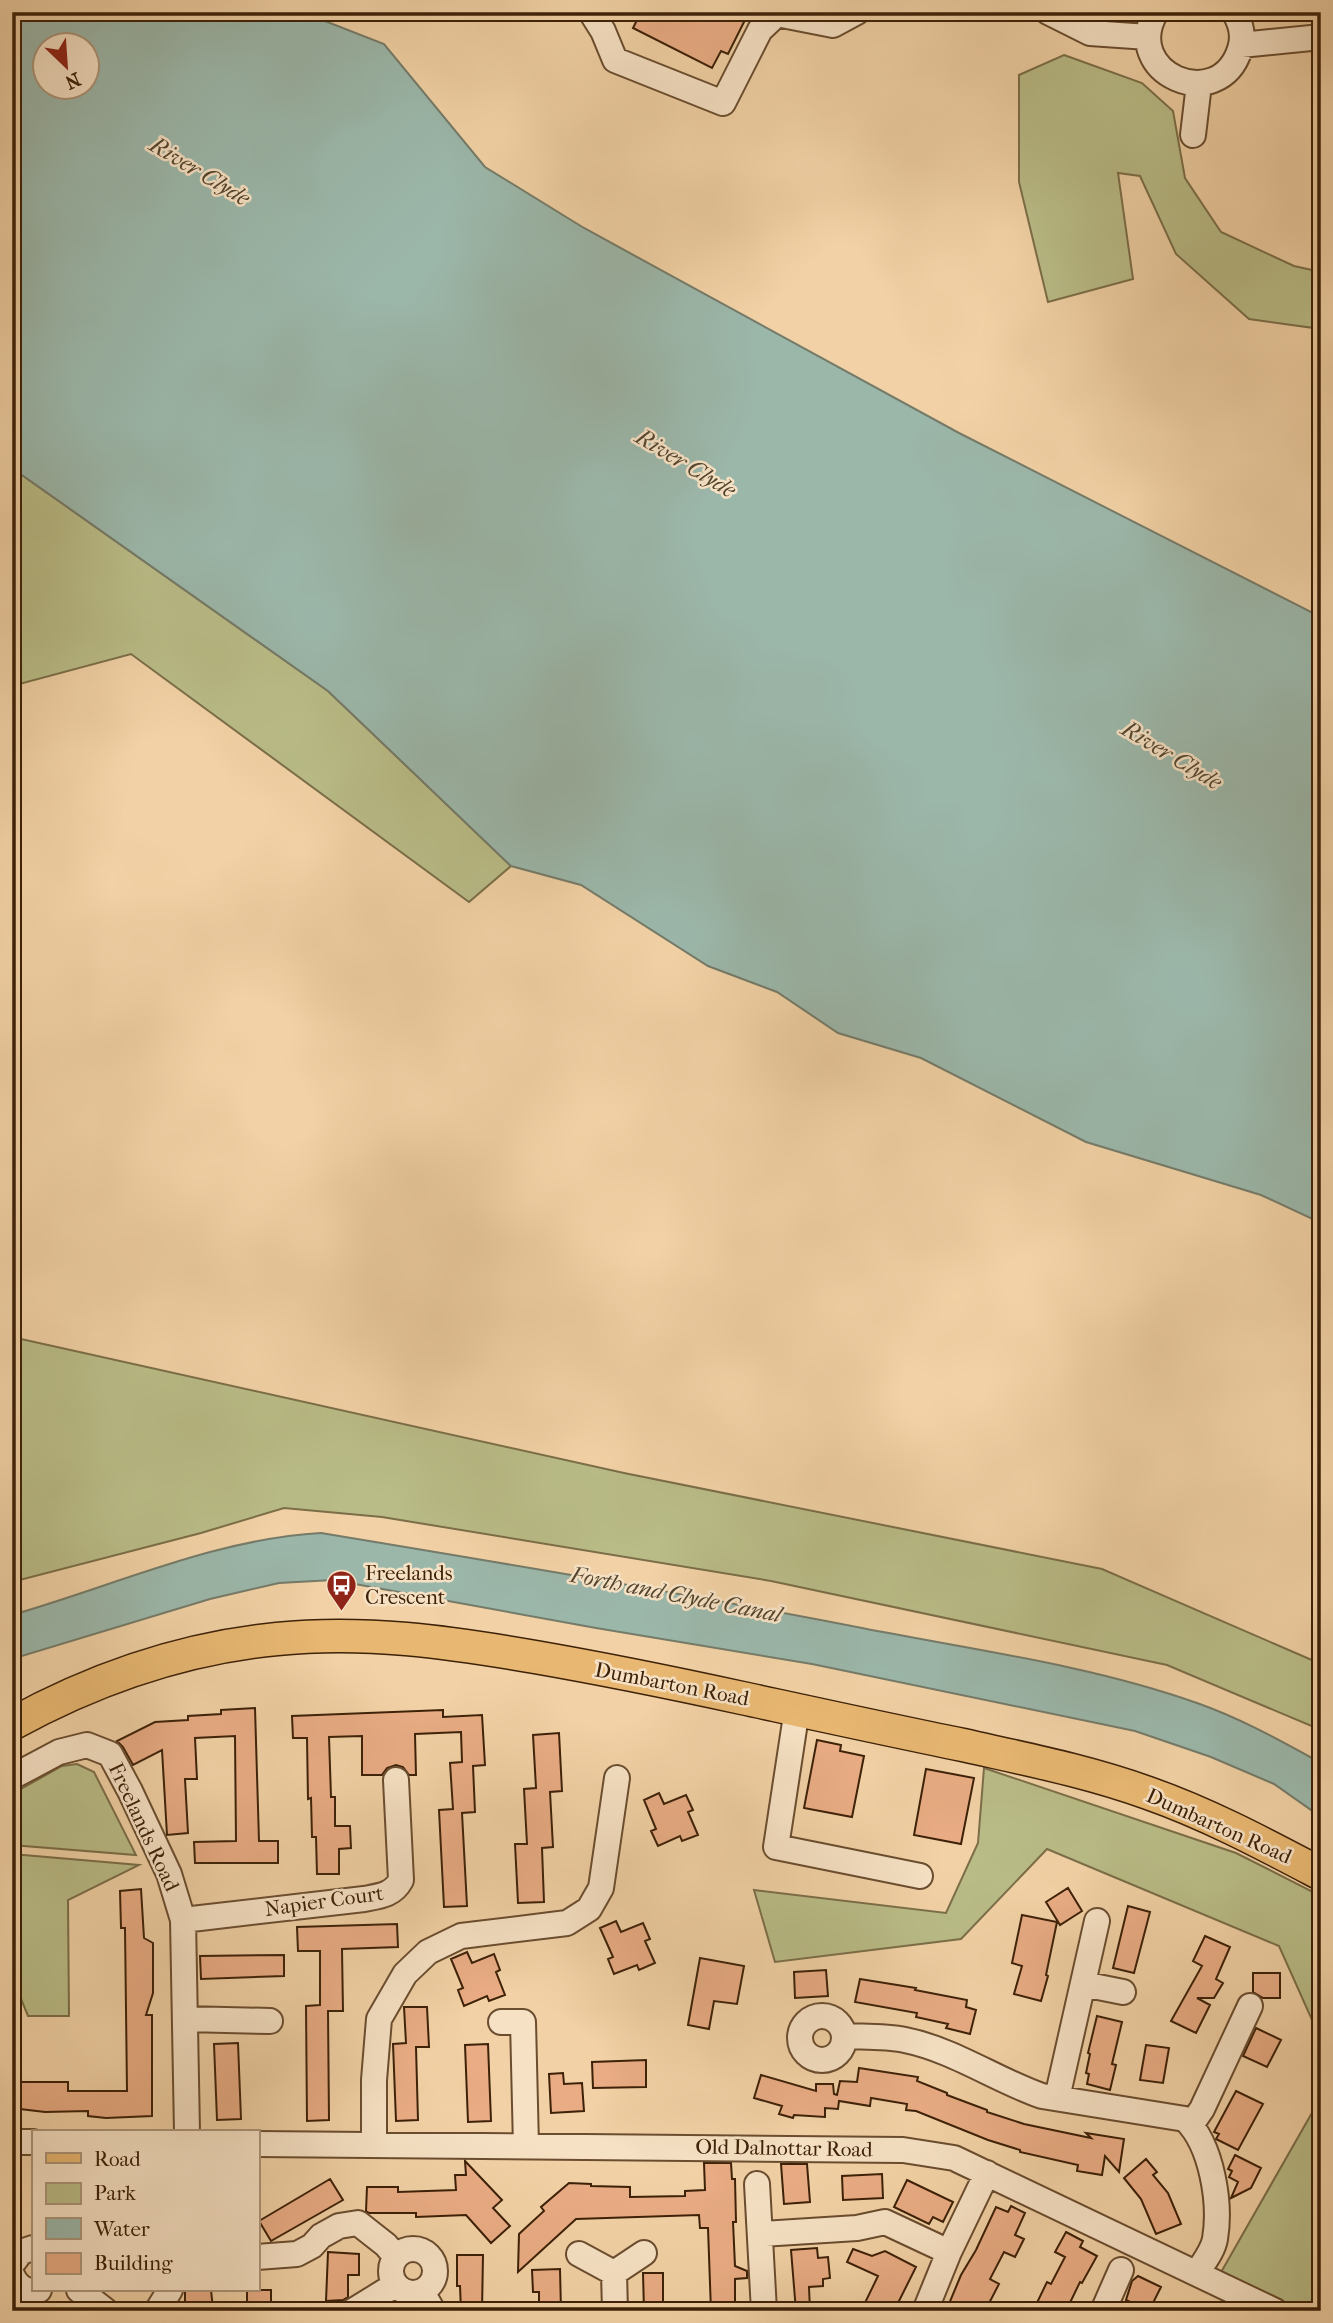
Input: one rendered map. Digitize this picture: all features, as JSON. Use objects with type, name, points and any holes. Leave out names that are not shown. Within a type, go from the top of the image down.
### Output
[{"type":"main road","name":"Dumbarton Road","points":[[12,1724],[85,1689],[152,1664],[234,1644],[323,1636],[400,1637],[452,1643],[641,1676],[1051,1764],[1148,1793],[1210,1818],[1321,1874]]},
{"type":"street","points":[[591,12],[603,31],[614,60],[723,103],[760,30],[777,14],[833,25],[855,15],[856,12]]},
{"type":"street","points":[[1048,12],[1090,33],[1148,37]]},
{"type":"street","points":[[1156,12],[1148,37],[1151,53],[1164,71],[1184,82],[1199,83],[1214,80],[1227,71],[1237,59],[1242,30],[1234,12]]},
{"type":"street","points":[[1241,45],[1321,37]]},
{"type":"street","points":[[1193,135],[1199,83]]},
{"type":"street","points":[[797,1709],[776,1847],[920,1876]]},
{"type":"street","name":"Freelands Road","points":[[12,1777],[60,1752],[87,1745],[110,1755],[131,1791],[169,1874],[183,1920],[187,2130]]},
{"type":"street","points":[[374,2145],[374,2080],[379,2020],[405,1974],[428,1952],[461,1936],[567,1923],[589,1909],[601,1888],[617,1778]]},
{"type":"street","name":"Napier Court","points":[[183,1920],[364,1899],[386,1895],[397,1889],[401,1880],[396,1780]]},
{"type":"street","points":[[1057,2098],[1097,1921]]},
{"type":"street","points":[[1083,1984],[1123,1992]]},
{"type":"street","points":[[1191,2124],[1202,2109],[1215,2055],[1250,2006]]},
{"type":"street","points":[[185,2019],[270,2021]]},
{"type":"street","points":[[501,2022],[523,2022],[526,2146]]},
{"type":"street","points":[[844,2036],[905,2040],[950,2054],[1023,2089],[1057,2098],[1185,2119],[1199,2133],[1207,2155],[1217,2213],[1214,2241],[1197,2273]]},
{"type":"street","points":[[12,2142],[32,2142]]},
{"type":"street","name":"Old Dalnottar Road","points":[[259,2144],[903,2150],[954,2158],[1275,2311]]},
{"type":"street","points":[[925,2311],[949,2252],[987,2174]]},
{"type":"street","points":[[757,2184],[764,2311]]},
{"type":"street","points":[[761,2234],[857,2228],[885,2222],[949,2252]]},
{"type":"street","points":[[259,2257],[297,2254],[339,2226],[358,2223],[386,2245],[396,2257]]},
{"type":"street","points":[[412,2249],[428,2255],[434,2263],[436,2272],[428,2288],[427,2301],[403,2291],[396,2285],[390,2270],[396,2257],[404,2250],[412,2249]]},
{"type":"street","points":[[614,2273],[645,2253]]},
{"type":"street","points":[[579,2254],[614,2273]]},
{"type":"street","points":[[1104,2311],[1121,2270]]},
{"type":"street","points":[[614,2273],[615,2311]]},
{"type":"street","points":[[354,2311],[396,2285]]},
{"type":"street","points":[[82,2292],[106,2311]]},
{"type":"street","points":[[157,2311],[169,2292]]},
{"type":"green space","points":[[1064,55],[1142,83],[1173,111],[1185,178],[1221,232],[1294,266],[1321,272],[1321,329],[1249,319],[1176,254],[1140,176],[1118,173],[1133,279],[1048,302],[1019,182],[1019,75]]},
{"type":"green space","points":[[12,468],[328,691],[511,866],[469,902],[131,654],[12,686]]},
{"type":"green space","points":[[12,1337],[624,1473],[1102,1569],[1321,1664],[1321,1730],[1167,1665],[771,1581],[382,1517],[284,1508],[201,1533],[12,1582]]},
{"type":"green space","points":[[77,1764],[94,1772],[136,1855],[12,1845],[12,1794],[62,1766]]},
{"type":"green space","points":[[984,1768],[1236,1853],[1321,1896],[1321,2040],[1279,1946],[1047,1849],[961,1939],[775,1962],[754,1890],[946,1913],[978,1843]]},
{"type":"green space","points":[[12,1854],[139,1865],[68,1900],[69,2016],[28,2016],[12,1977]]},
{"type":"green space","points":[[1321,2097],[1321,2311],[1295,2311],[1220,2274]]},
{"type":"water","name":"River Clyde","points":[[12,12],[302,12],[384,44],[485,167],[584,228],[959,433],[1321,617],[1321,1223],[1261,1195],[1086,1142],[921,1058],[838,1033],[777,992],[708,966],[581,885],[511,866],[328,691],[12,468]]},
{"type":"water","name":"Forth and Clyde Canal","points":[[321,1533],[659,1590],[989,1651],[1115,1678],[1197,1703],[1229,1716],[1321,1763],[1321,1817],[1274,1784],[1211,1757],[1135,1731],[812,1664],[333,1580],[279,1583],[210,1599],[12,1659],[12,1615],[203,1554],[281,1537]]},
{"type":"building","points":[[641,12],[749,12],[728,54],[721,51],[712,68],[633,28]]},
{"type":"building","points":[[255,1708],[259,1841],[278,1841],[278,1863],[195,1863],[194,1842],[236,1841],[235,1736],[195,1738],[197,1779],[185,1779],[188,1833],[167,1835],[162,1750],[133,1765],[117,1741],[155,1722],[221,1714],[221,1710]]},
{"type":"building","points":[[443,1710],[443,1717],[482,1715],[485,1765],[473,1766],[475,1812],[462,1813],[467,1906],[444,1907],[439,1810],[453,1809],[450,1763],[462,1762],[461,1732],[415,1734],[416,1775],[409,1775],[403,1767],[396,1765],[387,1768],[382,1775],[362,1775],[362,1736],[329,1737],[335,1826],[350,1826],[351,1848],[339,1849],[339,1874],[317,1874],[316,1837],[312,1837],[311,1798],[308,1799],[307,1738],[293,1738],[292,1716]]},
{"type":"building","points":[[559,1733],[562,1791],[550,1792],[553,1847],[542,1848],[544,1902],[518,1903],[515,1844],[527,1844],[524,1789],[536,1788],[533,1735]]},
{"type":"building","points":[[817,1740],[841,1745],[840,1751],[864,1756],[852,1817],[804,1808]]},
{"type":"building","points":[[926,1769],[974,1778],[961,1844],[914,1835]]},
{"type":"building","points":[[659,1793],[664,1804],[686,1795],[693,1810],[688,1812],[698,1835],[682,1841],[680,1836],[658,1846],[651,1831],[656,1829],[644,1800]]},
{"type":"building","points":[[1068,1888],[1082,1911],[1060,1925],[1046,1902]]},
{"type":"building","points":[[141,1889],[144,1938],[153,1943],[153,1993],[146,2015],[152,2015],[152,2116],[106,2118],[88,2116],[88,2111],[45,2112],[12,2108],[12,2082],[68,2082],[68,2091],[127,2091],[125,1928],[121,1928],[120,1891]]},
{"type":"building","points":[[1128,1906],[1150,1912],[1134,1973],[1113,1968]]},
{"type":"building","points":[[1022,1915],[1057,1922],[1041,2001],[1014,1994],[1022,1966],[1012,1963]]},
{"type":"building","points":[[616,1921],[621,1932],[643,1923],[650,1939],[645,1941],[655,1963],[639,1970],[637,1965],[614,1974],[608,1959],[613,1957],[600,1928]]},
{"type":"building","points":[[397,1924],[398,1947],[342,1949],[343,2011],[328,2011],[329,2120],[307,2121],[306,2006],[320,2005],[320,1951],[298,1951],[297,1927]]},
{"type":"building","points":[[1205,1936],[1230,1947],[1216,1979],[1223,1983],[1214,1998],[1197,1998],[1210,2005],[1196,2033],[1171,2021],[1202,1966],[1193,1961]]},
{"type":"building","points":[[467,1952],[472,1963],[494,1954],[500,1970],[496,1972],[505,1995],[489,2001],[487,1996],[464,2006],[458,1990],[463,1988],[451,1959]]},
{"type":"building","points":[[284,1955],[284,1976],[201,1979],[200,1956]]},
{"type":"building","points":[[700,1958],[744,1966],[737,2004],[714,2001],[709,2029],[688,2025]]},
{"type":"building","points":[[826,1970],[828,1996],[795,1998],[794,1972]]},
{"type":"building","points":[[1253,1973],[1280,1973],[1280,1998],[1263,1998],[1253,1992]]},
{"type":"building","points":[[860,1979],[967,2000],[966,2007],[976,2010],[970,2034],[946,2028],[948,2024],[916,2017],[917,2013],[855,2002]]},
{"type":"building","points":[[404,2007],[427,2007],[429,2047],[416,2047],[418,2120],[396,2121],[393,2044],[406,2043]]},
{"type":"building","points":[[1097,2016],[1122,2022],[1112,2064],[1116,2065],[1110,2090],[1087,2084],[1088,2053]]},
{"type":"building","points":[[1256,2028],[1281,2040],[1267,2067],[1243,2056]]},
{"type":"building","points":[[238,2043],[241,2119],[217,2120],[214,2044]]},
{"type":"building","points":[[488,2044],[491,2121],[468,2122],[465,2045]]},
{"type":"building","points":[[1146,2045],[1169,2048],[1163,2083],[1140,2080]]},
{"type":"building","points":[[646,2060],[646,2087],[593,2088],[592,2062]]},
{"type":"building","points":[[859,2068],[918,2077],[917,2081],[947,2095],[1024,2124],[1091,2138],[1086,2133],[1124,2139],[1119,2172],[1105,2156],[1102,2175],[1077,2171],[1078,2165],[1020,2152],[916,2111],[906,2110],[907,2104],[871,2098],[870,2106],[839,2101],[838,2109],[825,2108],[825,2117],[794,2115],[793,2118],[779,2114],[782,2106],[754,2098],[761,2075],[816,2091],[816,2084],[833,2084],[834,2094],[837,2095],[840,2081],[857,2082]]},
{"type":"building","points":[[563,2073],[564,2084],[582,2083],[584,2111],[551,2113],[549,2074]]},
{"type":"building","points":[[1236,2091],[1263,2104],[1238,2150],[1216,2139],[1219,2134],[1214,2132]]},
{"type":"building","points":[[1235,2155],[1261,2168],[1251,2188],[1231,2198],[1238,2182],[1229,2177],[1232,2171],[1228,2169]]},
{"type":"building","points":[[1146,2159],[1157,2172],[1153,2175],[1168,2193],[1181,2224],[1156,2234],[1141,2199],[1124,2178]]},
{"type":"building","points":[[465,2161],[502,2200],[493,2208],[510,2226],[491,2243],[466,2215],[416,2217],[416,2213],[366,2211],[367,2187],[398,2187],[398,2192],[456,2190],[455,2175],[466,2175]]},
{"type":"building","points":[[704,2163],[731,2163],[732,2179],[735,2179],[735,2266],[747,2271],[747,2278],[735,2279],[735,2311],[711,2311],[708,2228],[700,2228],[699,2215],[576,2219],[518,2272],[519,2234],[544,2211],[541,2207],[569,2183],[630,2187],[630,2197],[685,2196],[685,2191],[705,2190]]},
{"type":"building","points":[[781,2164],[807,2164],[810,2202],[784,2204]]},
{"type":"building","points":[[882,2174],[883,2198],[843,2200],[842,2176]]},
{"type":"building","points":[[330,2179],[343,2200],[271,2241],[259,2221]]},
{"type":"building","points":[[907,2180],[953,2202],[943,2222],[933,2217],[929,2224],[894,2207]]},
{"type":"building","points":[[1011,2206],[1025,2213],[1015,2235],[1024,2239],[1015,2257],[1004,2252],[990,2279],[999,2284],[985,2311],[946,2311],[996,2207],[1008,2212]]},
{"type":"building","points":[[1066,2232],[1083,2241],[1080,2247],[1097,2256],[1066,2311],[1033,2311],[1047,2282],[1051,2284],[1065,2257],[1055,2252]]},
{"type":"building","points":[[817,2248],[818,2258],[828,2257],[830,2278],[823,2279],[823,2286],[809,2287],[810,2311],[796,2311],[791,2250]]},
{"type":"building","points":[[853,2249],[872,2256],[885,2251],[916,2267],[894,2311],[861,2311],[878,2276],[847,2262]]},
{"type":"building","points":[[328,2252],[359,2254],[359,2275],[348,2275],[348,2297],[343,2300],[326,2301]]},
{"type":"building","points":[[457,2255],[483,2255],[482,2311],[461,2311],[460,2286],[457,2286]]},
{"type":"building","points":[[560,2269],[561,2311],[539,2311],[539,2292],[533,2292],[532,2270]]},
{"type":"building","points":[[643,2273],[663,2273],[663,2311],[644,2311]]},
{"type":"building","points":[[1138,2276],[1161,2287],[1149,2311],[1126,2300],[1132,2281]]},
{"type":"building","points":[[271,2290],[271,2307],[247,2306],[247,2292]]},
{"type":"building","points":[[185,2292],[211,2292],[213,2309],[185,2311]]},
{"type":"place","name":"Freelands Crescent","points":[[342,1612]]}]
